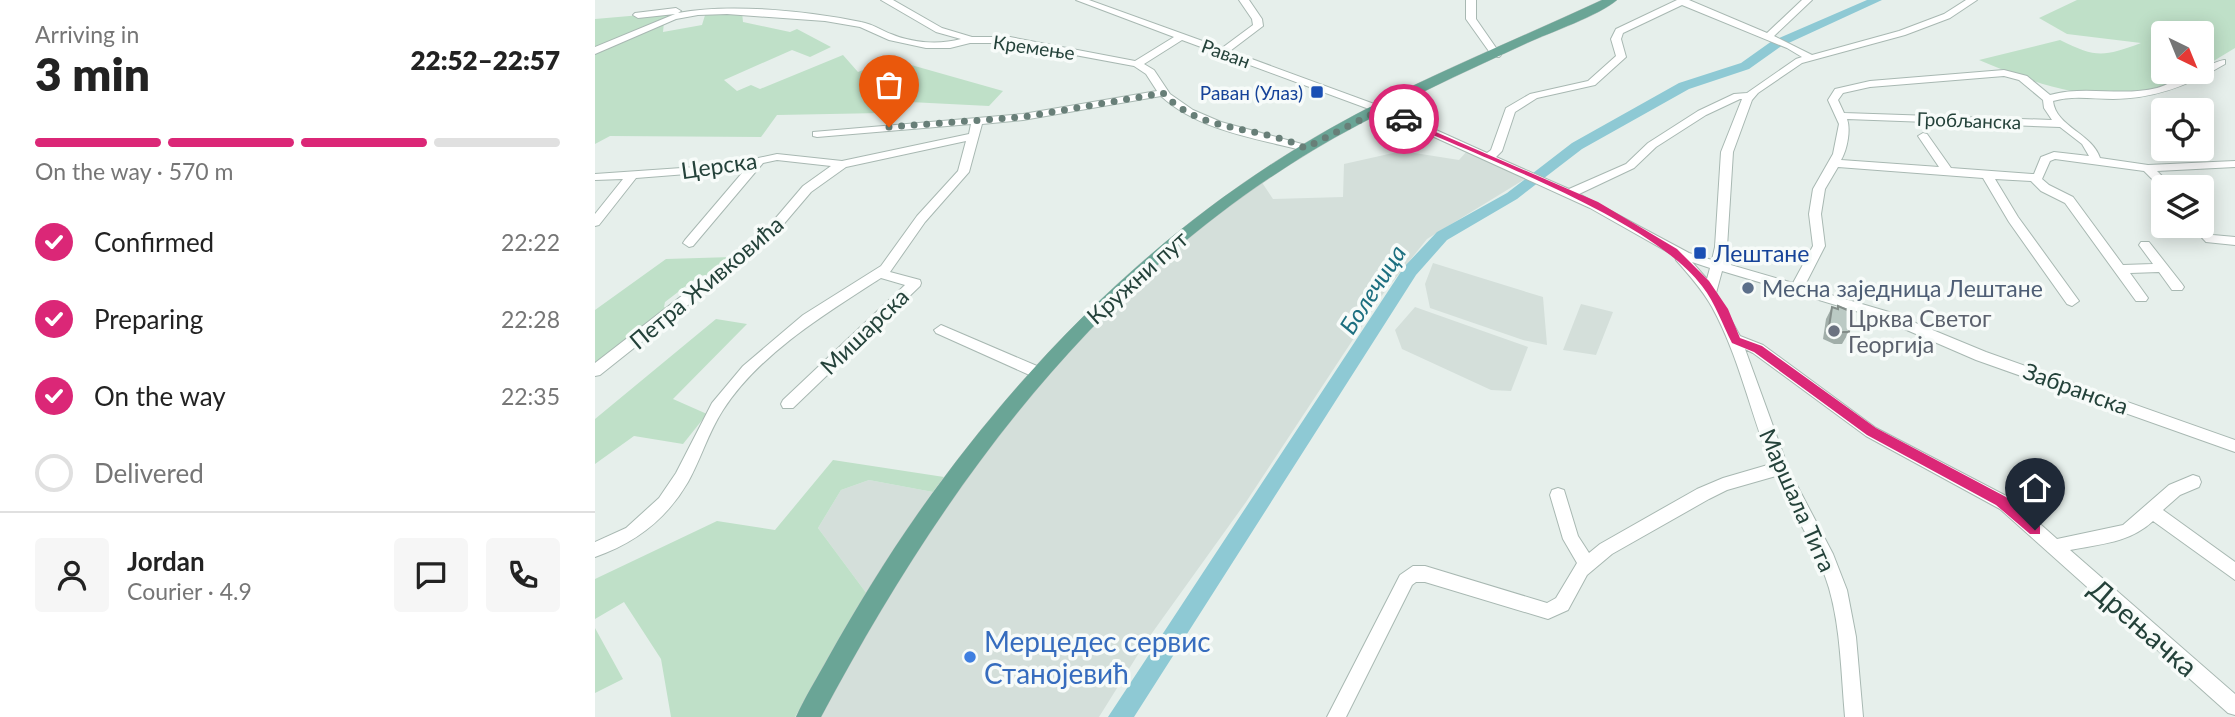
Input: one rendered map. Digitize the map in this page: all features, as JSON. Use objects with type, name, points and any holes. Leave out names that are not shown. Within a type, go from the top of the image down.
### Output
[{"type":"main road","name":"Кружни пут","points":[[808,717],[874,599],[921,524],[978,443],[1099,310],[1166,248],[1237,194],[1305,148],[1611,0]]},
{"type":"street","points":[[886,0],[939,30],[970,40]]},
{"type":"street","name":"Раван","points":[[1081,0],[1380,110],[1570,193],[1630,224],[1674,251],[1717,265]]},
{"type":"street","points":[[1223,52],[1258,26],[1257,19],[1244,0]]},
{"type":"street","points":[[1471,0],[1471,19],[1496,55]]},
{"type":"street","points":[[1776,40],[1807,0]]},
{"type":"street","points":[[1711,291],[1723,227],[1727,152],[1749,96],[1772,78],[1808,57],[1915,28],[1947,16],[1972,0]]},
{"type":"street","points":[[1489,157],[1496,150],[1510,110],[1534,96],[1597,79],[1621,57],[1616,39],[1619,31],[1683,1],[1776,40],[1808,57]]},
{"type":"street","name":"Кремење","points":[[595,51],[673,17],[698,12]]},
{"type":"street","name":"Кремење","points":[[638,15],[698,12],[825,18],[863,25],[892,38],[926,45],[950,45],[970,40],[1010,40],[1136,64]]},
{"type":"street","points":[[1181,37],[1136,64],[1153,75],[1163,93],[1183,109],[1211,122],[1305,148]]},
{"type":"street","name":"Гробљанска","points":[[2048,99],[2068,94],[2108,96],[2155,93],[2181,85],[2222,62]]},
{"type":"street","name":"Гробљанска","points":[[1796,289],[1819,246],[1815,214],[1819,189],[1836,163],[1844,124],[1834,97],[1844,88],[2004,73],[2030,83],[2048,99],[2052,113],[2064,124]]},
{"type":"street","points":[[2030,83],[2068,94]]},
{"type":"street","points":[[817,134],[1067,111],[1163,93]]},
{"type":"street","points":[[1570,193],[1630,166],[1651,145],[1702,113],[1738,96],[1749,96]]},
{"type":"street","name":"Гробљанска","points":[[1842,116],[2064,124]]},
{"type":"street","points":[[595,550],[632,533],[665,503],[682,478],[717,407],[748,370],[808,318],[881,274],[921,219],[963,172],[978,120]]},
{"type":"street","points":[[2064,124],[2090,145],[2095,159]]},
{"type":"street","name":"Петра Живковића","points":[[595,371],[767,236],[807,189],[842,164],[974,136]]},
{"type":"street","points":[[1923,136],[1946,170]]},
{"type":"street","points":[[1836,163],[2034,178],[2039,176],[2045,159],[2050,155],[2148,168],[2235,164]]},
{"type":"street","name":"Церска","points":[[595,177],[725,168],[760,160],[794,157],[842,164]]},
{"type":"street","name":"Петра Живковића","points":[[689,243],[760,160]]},
{"type":"street","points":[[2148,168],[2155,175]]},
{"type":"street","points":[[595,222],[633,174]]},
{"type":"street","points":[[1987,174],[2013,219],[2072,300]]},
{"type":"street","points":[[2034,178],[2045,188],[2069,200],[2141,298]]},
{"type":"street","points":[[2209,238],[2235,241]]},
{"type":"street","points":[[2145,245],[2177,288]]},
{"type":"street","name":"Раван","points":[[1674,251],[1711,291]]},
{"type":"street","name":"Забранска","points":[[1717,265],[1884,315],[1981,356],[2235,446]]},
{"type":"street","points":[[2120,269],[2162,268]]},
{"type":"street","name":"Мишарска","points":[[788,404],[915,283],[881,274]]},
{"type":"street","name":"Маршала Тита","points":[[1711,291],[1735,340],[1780,468],[1838,589],[1848,640],[1854,717]]},
{"type":"street","points":[[941,330],[1039,373]]},
{"type":"street","name":"Дрењачка","points":[[1735,340],[1758,349],[1871,432],[2001,501],[2235,706]]},
{"type":"street","points":[[1336,717],[1409,577],[1425,574],[1548,611],[1556,608],[1568,597],[1586,563],[1703,494],[1780,468]]},
{"type":"street","points":[[2054,547],[2067,542],[2120,534],[2154,512],[2175,486],[2193,482]]},
{"type":"street","points":[[1558,495],[1571,539],[1586,563]]},
{"type":"street","points":[[2154,512],[2235,572]]},
{"type":"shaded area","points":[[1402,151],[1459,160],[1467,151],[1525,179],[1427,239],[1383,294],[1246,502],[1147,640],[1099,717],[816,717],[879,599],[991,434],[1150,266],[1259,178],[1273,199],[1343,197],[1344,164]]},
{"type":"shaded area","points":[[1433,263],[1543,297],[1547,345],[1523,340],[1430,308],[1425,284]]},
{"type":"shaded area","points":[[1581,304],[1613,312],[1596,355],[1563,350]]},
{"type":"shaded area","points":[[1415,307],[1528,347],[1511,391],[1491,390],[1402,349],[1395,330]]},
{"type":"shaded area","points":[[869,480],[933,492],[867,594],[818,528],[841,490]]},
{"type":"green space","points":[[2077,0],[2235,0],[2235,48],[2214,61],[2214,21],[2151,21],[2151,84],[2168,84],[2150,91],[2114,95],[2074,92],[2016,75],[1979,60],[2060,40],[2100,54],[2141,43],[2067,34],[2039,18]]},
{"type":"green space","points":[[687,11],[664,22],[663,32],[702,25],[706,12],[742,12],[743,22],[790,32],[797,29],[831,47],[810,57],[792,50],[724,80],[737,91],[751,85],[760,89],[843,55],[858,72],[890,59],[1003,91],[989,106],[890,101],[882,113],[777,115],[761,137],[610,136],[595,144],[595,19]]},
{"type":"green space","points":[[732,257],[712,274],[699,276],[665,302],[664,307],[670,309],[595,368],[595,310],[666,259]]},
{"type":"green space","points":[[716,319],[747,324],[673,399],[707,414],[683,444],[634,436],[595,464],[595,419]]},
{"type":"green space","points":[[833,460],[944,477],[933,492],[869,480],[841,490],[818,528],[867,594],[795,717],[671,717],[661,659],[624,602],[595,619],[595,579],[717,521],[775,530]]},
{"type":"green space","points":[[595,628],[623,679],[595,693]]},
{"type":"building","points":[[1838,306],[1852,312],[1849,332],[1840,332],[1829,327],[1832,307],[1838,309]]},
{"type":"waterway","name":"Болечица","points":[[1120,717],[1410,271],[1442,236],[1512,196],[1577,146],[1684,86],[1745,66],[1776,44],[1876,0]]},
{"type":"way so far","points":[[889,127],[1023,117],[1082,108],[1126,97],[1163,93],[1183,109],[1211,122],[1245,133],[1284,140],[1305,148],[1380,110],[1404,119]]},
{"type":"place","name":"Раван (Улаз)","points":[[1317,92]]},
{"type":"place","name":"Лештане","points":[[1700,253]]},
{"type":"place","name":"Месна заједница Лештане","points":[[1748,288]]},
{"type":"place","name":"Црква Светог Георгија","points":[[1834,331]]},
{"type":"place","name":"Мерцедес сервис Станојевић","points":[[970,657]]},
{"type":"route","points":[[1404,119],[1594,205],[1674,251],[1706,283],[1722,309],[1735,340],[1758,349],[1871,432],[2006,504],[2035,530]]}]
